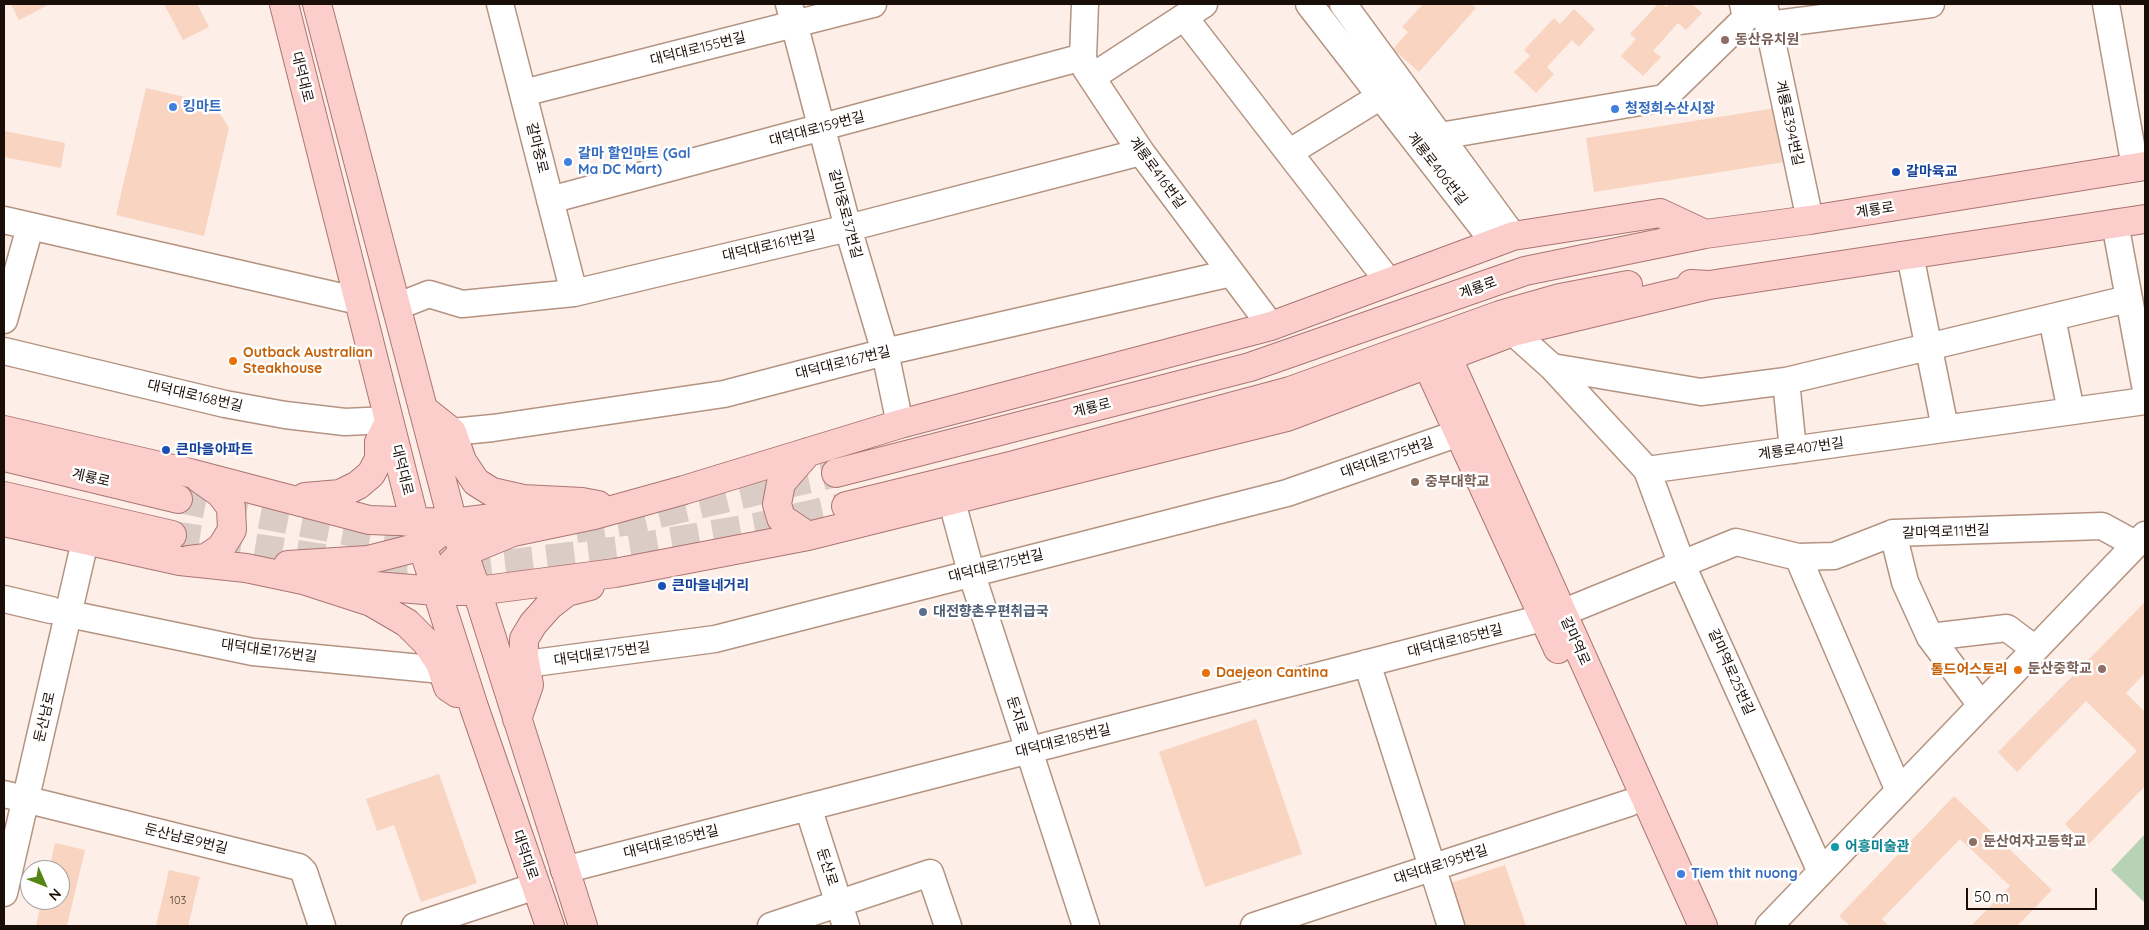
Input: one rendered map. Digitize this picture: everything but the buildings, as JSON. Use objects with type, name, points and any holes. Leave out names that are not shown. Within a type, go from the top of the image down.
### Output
[{"type":"main road","name":"대덕대로","points":[[284,4],[419,534],[474,707],[550,926]]},
{"type":"main road","points":[[316,4],[453,523],[477,591],[583,926]]},
{"type":"main road","name":"계룡로","points":[[836,473],[1250,367],[1525,271],[1705,234],[1810,220],[2140,167]]},
{"type":"main road","points":[[436,591],[444,572],[462,553],[514,532],[594,515],[684,490],[900,424],[1271,326],[1503,239],[1660,213],[1705,234]]},
{"type":"main road","points":[[302,580],[436,591],[477,591],[616,573],[808,536],[952,502],[1286,417],[1513,332],[1709,285],[2145,219]]},
{"type":"main road","points":[[846,506],[1014,465],[1290,391],[1500,315],[1560,298],[1647,281],[1709,285]]},
{"type":"main road","name":"갈마역로","points":[[1437,360],[1459,433],[1553,616],[1703,926]]},
{"type":"main road","name":"갈마역로","points":[[1437,360],[1553,616],[1628,804],[1685,926]]},
{"type":"main road","points":[[423,409],[452,432],[462,461],[476,482],[492,492],[523,499],[582,502],[598,505]]},
{"type":"main road","points":[[280,498],[340,494],[358,485],[371,474],[379,459],[379,442],[389,420]]},
{"type":"main road","points":[[4,430],[190,472],[280,498],[419,534]]},
{"type":"main road","points":[[808,452],[782,483],[777,504],[781,518],[808,536]]},
{"type":"main road","name":"계룡로","points":[[4,457],[178,499]]},
{"type":"main road","points":[[180,561],[206,558],[221,548],[232,530],[231,508],[220,493],[190,472]]},
{"type":"main road","points":[[246,568],[368,560],[419,534],[453,523],[598,505],[684,490]]},
{"type":"main road","points":[[4,496],[172,535]]},
{"type":"main road","points":[[4,522],[180,561],[246,568],[302,580],[371,602],[407,623],[426,642],[442,670],[448,687],[474,707]]},
{"type":"main road","points":[[517,719],[529,685],[524,638],[533,624],[549,606],[568,592],[600,584],[616,573]]},
{"type":"street","name":"갈마중로","points":[[500,4],[574,293]]},
{"type":"street","name":"대덕대로155번길","points":[[523,93],[792,14],[874,4]]},
{"type":"street","points":[[1085,4],[1088,68],[1194,11],[1290,152],[1389,282]]},
{"type":"street","name":"계룡로406번길","points":[[1309,4],[1381,96],[1503,239]]},
{"type":"street","points":[[1343,4],[1440,136],[1503,239]]},
{"type":"street","points":[[1440,136],[1664,98],[1746,18],[1743,4]]},
{"type":"street","name":"계룡로394번길","points":[[1810,220],[1766,15],[1931,4]]},
{"type":"street","name":"계룡로","points":[[2106,4],[2140,167]]},
{"type":"street","name":"갈마중로37번길","points":[[792,14],[848,228],[885,352],[900,424]]},
{"type":"street","name":"대덕대로159번길","points":[[550,200],[822,128],[1088,68]]},
{"type":"street","name":"계룡로416번길","points":[[1088,68],[1141,152],[1271,326]]},
{"type":"street","points":[[1290,152],[1381,96]]},
{"type":"street","name":"대덕대로161번길","points":[[396,306],[429,294],[462,304],[574,293],[848,228],[1141,152]]},
{"type":"street","points":[[4,220],[359,300]]},
{"type":"street","points":[[2115,223],[2145,386]]},
{"type":"street","points":[[4,320],[30,227]]},
{"type":"street","points":[[1910,254],[1945,428]]},
{"type":"street","name":"대덕대로167번길","points":[[452,432],[493,428],[724,394],[885,352],[1231,273]]},
{"type":"street","points":[[1552,367],[1701,392],[1786,381],[2128,299]]},
{"type":"street","points":[[2052,318],[2071,411]]},
{"type":"street","points":[[1513,332],[1552,367],[1648,470]]},
{"type":"street","name":"대덕대로168번길","points":[[4,351],[225,404],[285,415],[345,422],[389,420]]},
{"type":"street","points":[[1786,381],[1793,450]]},
{"type":"street","name":"계룡로407번길","points":[[1648,470],[2145,400]]},
{"type":"street","name":"대덕대로175번길","points":[[526,664],[714,639],[1286,493],[1459,433]]},
{"type":"street","name":"갈마역로25번길","points":[[1648,470],[1682,565],[1821,872]]},
{"type":"street","name":"둔지로","points":[[952,502],[971,572],[1086,926]]},
{"type":"street","name":"갈마역로11번길","points":[[1553,616],[1736,542],[1798,557],[1834,556],[1893,534],[2102,526],[2140,539]]},
{"type":"street","points":[[1893,534],[1905,582],[1930,637],[1981,705]]},
{"type":"street","name":"둔산남로","points":[[4,823],[13,796],[60,612],[76,539]]},
{"type":"street","points":[[1769,926],[2140,539]]},
{"type":"street","points":[[1798,557],[1899,791]]},
{"type":"street","name":"대덕대로176번길","points":[[4,599],[253,652],[442,670]]},
{"type":"street","name":"대덕대로185번길","points":[[564,870],[1553,616]]},
{"type":"street","points":[[1930,637],[2007,628],[2035,649]]},
{"type":"street","points":[[1367,663],[1451,926]]},
{"type":"street","name":"둔산남로","points":[[4,893],[13,796]]},
{"type":"street","name":"둔산남로9번길","points":[[13,796],[299,867],[304,872],[322,926]]},
{"type":"street","name":"대덕대로195번길","points":[[1254,926],[1628,804]]},
{"type":"street","name":"둔산로","points":[[808,807],[842,915]]},
{"type":"street","points":[[771,926],[842,915],[930,872],[948,926]]},
{"type":"street","points":[[415,926],[536,886]]},
{"type":"green space","points":[[2145,834],[2145,903],[2111,870]]},
{"type":"tunnel","points":[[576,529],[624,522],[836,473]]},
{"type":"tunnel","points":[[178,499],[402,542],[459,547],[484,543]]},
{"type":"tunnel","points":[[172,535],[404,570],[462,569],[619,550],[755,527],[846,506]]},
{"type":"place","name":"동산유치원","points":[[1725,40]]},
{"type":"place","name":"킹마트","points":[[173,107]]},
{"type":"place","name":"청정회수산시장","points":[[1615,109]]},
{"type":"place","name":"갈마 할인마트 (Gal Ma DC Mart)","points":[[568,162]]},
{"type":"place","name":"갈마육교","points":[[1896,172]]},
{"type":"place","name":"Outback Australian Steakhouse","points":[[233,361]]},
{"type":"place","name":"큰마을아파트","points":[[166,450]]},
{"type":"place","name":"중부대학교","points":[[1415,482]]},
{"type":"place","name":"큰마을네거리","points":[[662,586]]},
{"type":"place","name":"대전향촌우편취급국","points":[[923,612]]},
{"type":"place","name":"둔산중학교","points":[[2102,669]]},
{"type":"place","name":"톨드어스토리","points":[[2018,670]]},
{"type":"place","name":"Daejeon Cantina","points":[[1206,673]]},
{"type":"place","name":"둔산여자고등학교","points":[[1973,842]]},
{"type":"place","name":"어흥미술관","points":[[1835,847]]},
{"type":"place","name":"Tiem thit nuong","points":[[1681,874]]}]
